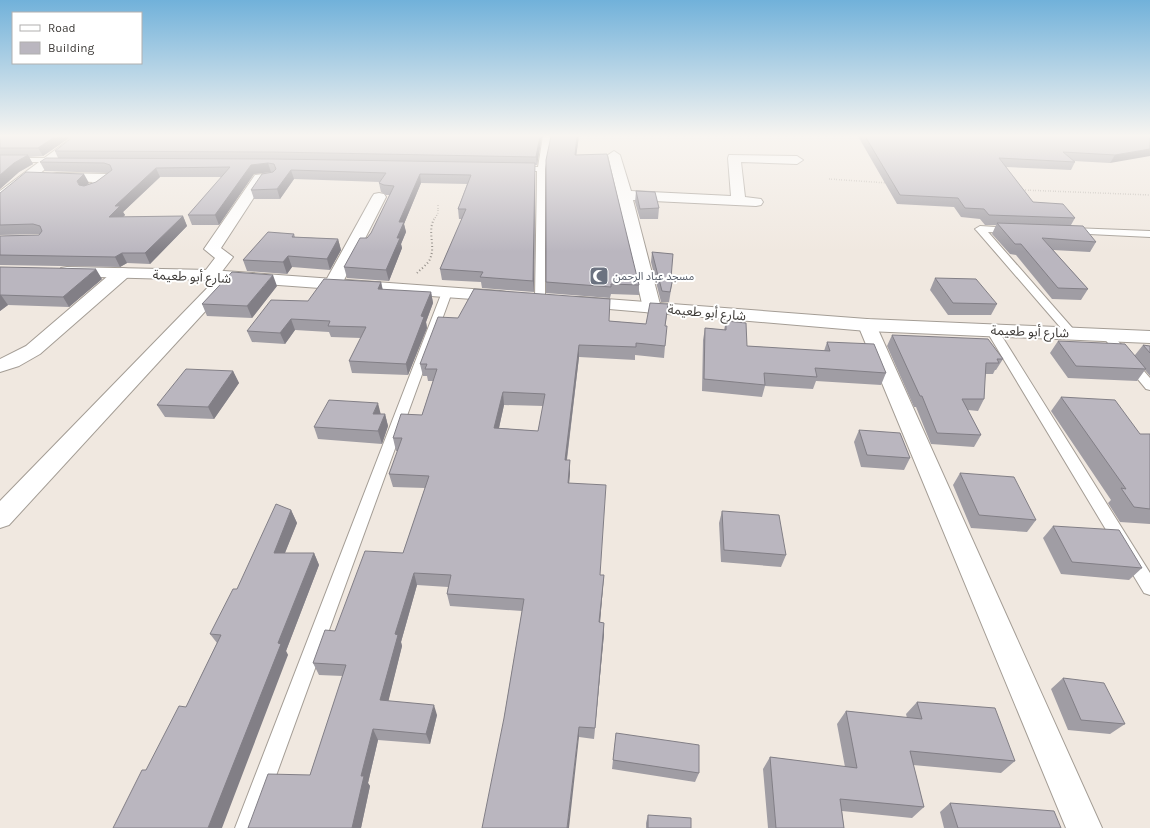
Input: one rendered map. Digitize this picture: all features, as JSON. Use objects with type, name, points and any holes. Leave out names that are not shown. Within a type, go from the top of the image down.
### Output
[{"type":"street","points":[[0,198],[28,175]]},
{"type":"street","points":[[620,175],[652,308]]},
{"type":"street","points":[[736,175],[738,200]]},
{"type":"street","points":[[25,176],[108,178],[90,190]]},
{"type":"street","points":[[0,518],[219,276],[225,257],[212,249],[260,178],[271,177]]},
{"type":"street","points":[[626,195],[756,202]]},
{"type":"street","points":[[333,284],[379,197]]},
{"type":"street","name":"شارع أبو طعيمة","points":[[51,272],[219,276],[404,288],[867,325],[1150,337]]},
{"type":"street","points":[[0,366],[12,362],[33,350],[122,273]]},
{"type":"street","points":[[867,325],[1084,828]]},
{"type":"lane","points":[[540,299],[541,175]]},
{"type":"lane","points":[[1019,230],[980,229],[1071,333]]},
{"type":"lane","points":[[1065,231],[1150,234]]},
{"type":"lane","points":[[246,828],[447,292]]},
{"type":"lane","points":[[992,330],[1150,588]]},
{"type":"lane","points":[[1107,335],[1150,386]]},
{"type":"path","points":[[829,179],[892,183]]},
{"type":"path","points":[[1016,190],[1150,195]]},
{"type":"path","points":[[404,288],[430,260],[432,244],[430,227],[438,213],[438,204]]},
{"type":"building","points":[[23,175],[83,175],[77,181],[79,185],[84,186],[96,182],[106,175],[149,175],[115,206],[120,206],[109,217],[183,216],[145,253],[122,253],[115,257],[0,255],[0,236],[39,235],[42,231],[40,226],[33,224],[0,225],[0,193]]},
{"type":"building","points":[[223,175],[244,175],[215,215],[188,215]]},
{"type":"building","points":[[262,175],[288,175],[277,189],[251,190]]},
{"type":"building","points":[[385,175],[420,175],[399,222],[404,222],[397,238],[400,238],[386,270],[344,267],[360,238],[367,238],[371,233],[394,186],[379,183]]},
{"type":"building","points":[[453,175],[535,175],[533,281],[480,277],[483,272],[440,269],[466,209],[458,209],[471,175]]},
{"type":"building","points":[[546,175],[612,175],[639,285],[611,284],[611,287],[546,282]]},
{"type":"building","points":[[888,175],[1012,175],[1033,202],[1063,204],[1075,218],[989,215],[984,209],[965,208],[958,198],[900,195]]},
{"type":"building","points":[[636,191],[655,192],[659,208],[640,209]]},
{"type":"building","points":[[997,223],[1083,226],[1096,242],[1042,238],[1088,289],[1058,288],[1021,244],[1015,244]]},
{"type":"building","points":[[268,232],[294,234],[292,237],[338,239],[327,259],[288,256],[283,262],[243,260]]},
{"type":"building","points":[[652,252],[673,254],[671,278],[673,278],[670,292],[662,291]]},
{"type":"building","points":[[0,267],[96,269],[63,297],[0,295]]},
{"type":"building","points":[[232,272],[273,275],[247,306],[202,304]]},
{"type":"building","points":[[935,278],[976,279],[997,304],[953,303]]},
{"type":"building","points":[[324,279],[381,282],[378,289],[431,292],[421,316],[424,317],[406,364],[349,361],[366,327],[328,326],[330,321],[291,319],[280,333],[247,331],[271,300],[308,301]]},
{"type":"building","points":[[474,289],[610,299],[609,321],[646,324],[650,303],[668,304],[665,326],[667,326],[665,346],[636,343],[636,347],[579,345],[565,460],[570,460],[568,483],[606,485],[600,575],[604,575],[599,622],[604,623],[595,728],[579,727],[567,828],[482,828],[504,718],[524,599],[447,594],[451,575],[414,573],[395,634],[398,635],[380,700],[434,705],[426,734],[373,729],[361,776],[364,776],[352,828],[248,828],[268,774],[310,775],[346,665],[313,663],[325,630],[335,631],[365,551],[403,553],[429,476],[389,474],[402,438],[393,438],[401,414],[422,415],[437,369],[425,369],[427,364],[420,364],[438,317],[458,318]],"holes":[[[503,392],[545,394],[538,431],[494,428]]]},
{"type":"building","points":[[726,321],[746,323],[747,346],[830,351],[827,342],[874,344],[886,373],[815,368],[817,377],[764,373],[765,385],[704,379],[705,328],[726,330]]},
{"type":"building","points":[[892,335],[988,339],[1003,359],[997,359],[999,363],[986,363],[984,399],[962,399],[981,435],[937,433],[922,396],[920,396]]},
{"type":"building","points":[[1058,341],[1125,344],[1146,369],[1076,366]]},
{"type":"building","points":[[1143,345],[1150,346],[1150,353]]},
{"type":"building","points":[[186,369],[233,371],[208,407],[157,405]]},
{"type":"building","points":[[1061,397],[1115,400],[1140,434],[1150,434],[1150,509],[1134,507],[1121,488],[1126,489]]},
{"type":"building","points":[[329,400],[378,403],[373,414],[385,414],[378,431],[314,427]]},
{"type":"building","points":[[859,430],[900,433],[910,458],[867,455]]},
{"type":"building","points":[[960,473],[1014,477],[1036,520],[979,515]]},
{"type":"building","points":[[276,504],[291,510],[274,553],[314,553],[278,643],[281,644],[208,828],[113,828],[142,770],[146,770],[179,706],[186,707],[221,635],[210,634],[233,589],[237,589]]},
{"type":"building","points":[[722,511],[779,515],[786,555],[724,550]]},
{"type":"building","points":[[1053,526],[1119,530],[1142,568],[1072,562]]},
{"type":"building","points":[[1063,678],[1104,683],[1125,724],[1081,720]]},
{"type":"building","points":[[917,702],[995,708],[1015,761],[910,751],[924,807],[840,799],[844,828],[776,828],[770,757],[857,768],[846,711],[922,719]]},
{"type":"building","points":[[616,733],[699,745],[699,773],[613,760]]},
{"type":"building","points":[[950,803],[1054,811],[1061,828],[958,828]]},
{"type":"building","points":[[648,815],[691,818],[691,828],[648,828]]},
{"type":"place","name":"مسجد عباد الرحمن","points":[[599,276]]}]
